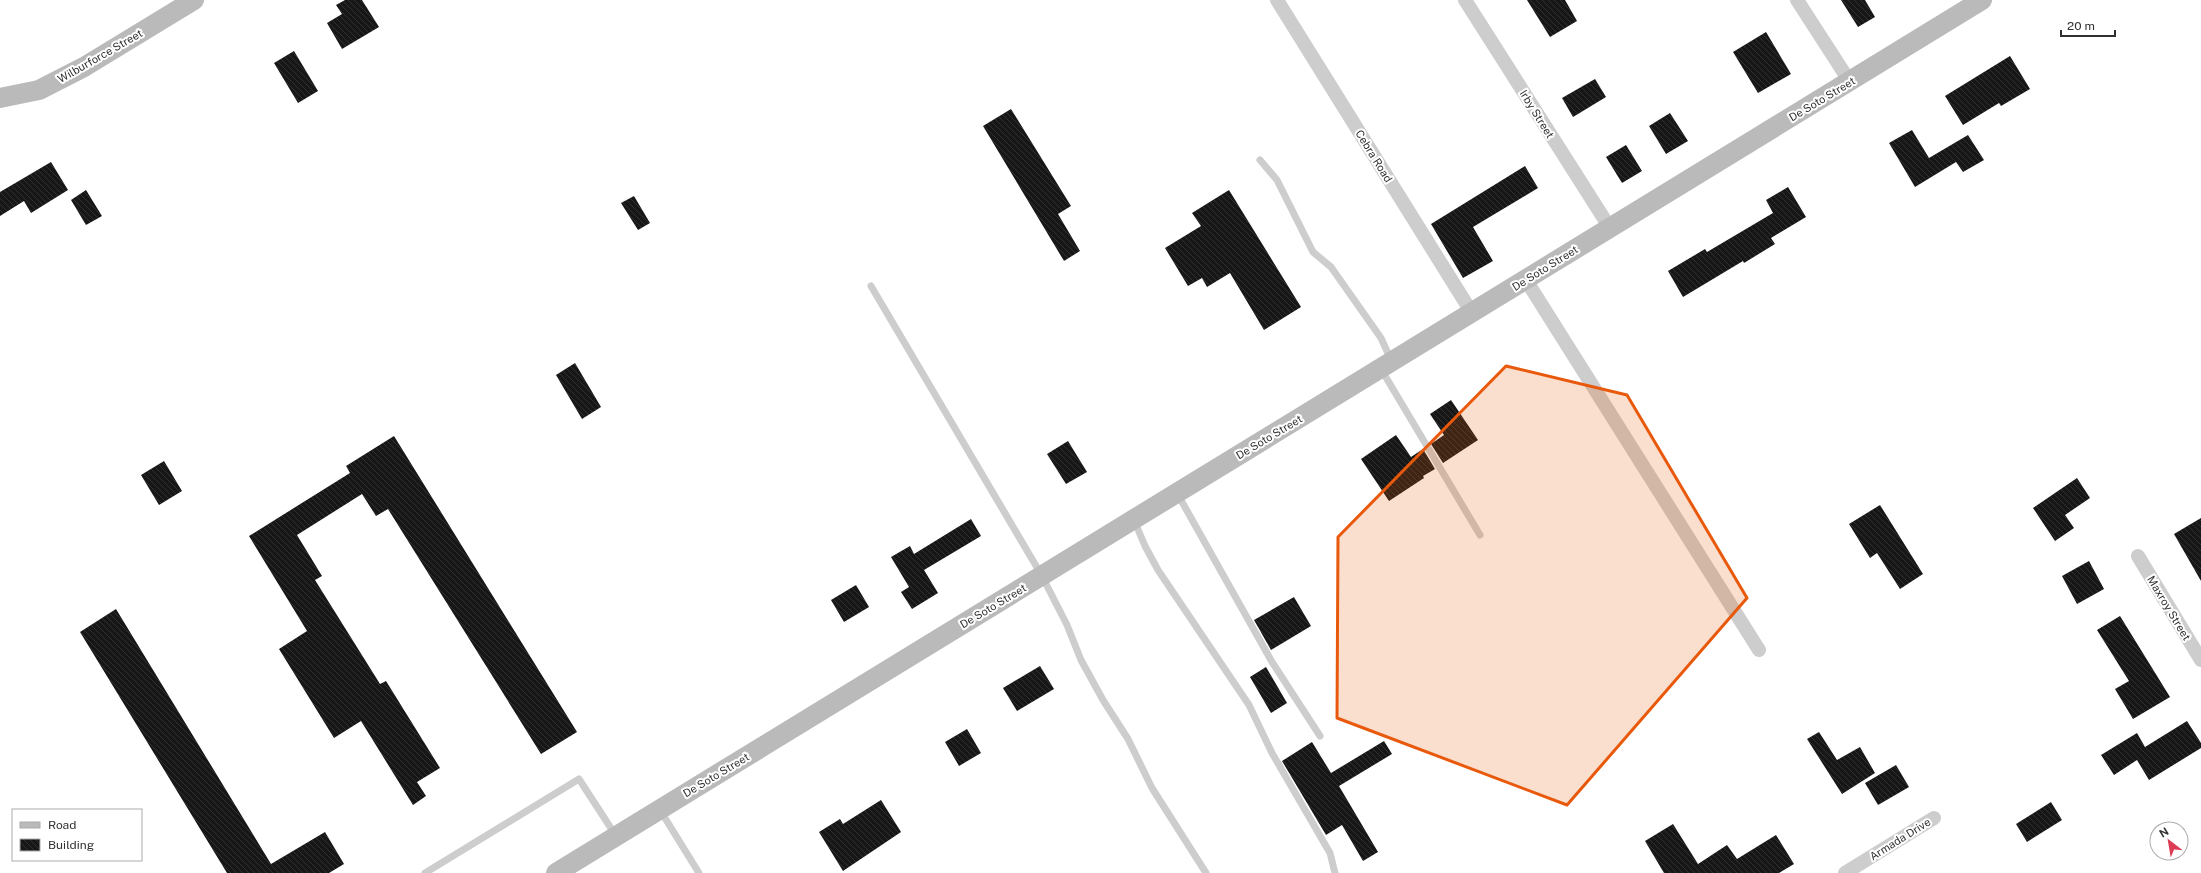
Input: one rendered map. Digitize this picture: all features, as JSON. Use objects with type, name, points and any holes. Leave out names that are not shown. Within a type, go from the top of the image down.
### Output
[{"type":"street","name":"Wilburforce Street","points":[[0,98],[39,90],[84,67],[194,0]]},
{"type":"street","name":"Cebra Road","points":[[1277,0],[1472,313]]},
{"type":"street","name":"Irby Street","points":[[1465,0],[1610,228]]},
{"type":"street","points":[[1797,0],[1850,82]]},
{"type":"street","name":"De Soto Street","points":[[556,873],[1982,0]]},
{"type":"street","points":[[1526,280],[1759,650]]},
{"type":"street","name":"Maxroy Street","points":[[2138,556],[2201,660]]},
{"type":"street","name":"Armada Drive","points":[[1846,873],[1934,818]]},
{"type":"lane","points":[[1260,160],[1277,180],[1313,252],[1331,267],[1381,338],[1387,365],[1480,534]]},
{"type":"lane","points":[[871,286],[1042,576],[1067,625],[1081,660],[1103,700],[1128,739],[1152,788],[1206,873]]},
{"type":"lane","points":[[1177,493],[1265,650],[1320,736]]},
{"type":"lane","points":[[1134,520],[1145,546],[1158,570],[1249,705],[1272,753],[1330,853],[1336,873]]},
{"type":"lane","points":[[425,873],[579,779],[616,836]]},
{"type":"lane","points":[[660,810],[699,873]]},
{"type":"highlighted area","points":[[1506,366],[1627,395],[1747,598],[1567,805],[1337,718],[1338,537]]},
{"type":"building","points":[[345,0],[362,0],[379,27],[342,49],[327,23],[342,14],[336,5]]},
{"type":"building","points":[[1527,0],[1565,0],[1577,21],[1550,37]]},
{"type":"building","points":[[1841,0],[1865,0],[1875,17],[1858,27]]},
{"type":"building","points":[[1766,32],[1791,74],[1758,93],[1733,52]]},
{"type":"building","points":[[294,51],[318,91],[298,103],[274,63]]},
{"type":"building","points":[[2010,56],[2030,89],[2001,106],[1999,103],[1963,125],[1945,96]]},
{"type":"building","points":[[1595,79],[1606,97],[1573,117],[1562,98]]},
{"type":"building","points":[[1011,109],[1071,206],[1058,214],[1080,251],[1064,261],[983,126]]},
{"type":"building","points":[[1670,113],[1688,141],[1666,154],[1649,126]]},
{"type":"building","points":[[1912,130],[1929,158],[1968,135],[1984,160],[1963,172],[1956,162],[1915,187],[1889,143]]},
{"type":"building","points":[[1626,145],[1642,171],[1622,183],[1606,157]]},
{"type":"building","points":[[51,162],[68,190],[31,213],[24,201],[0,216],[0,192]]},
{"type":"building","points":[[1525,166],[1538,188],[1473,227],[1493,261],[1463,278],[1431,224]]},
{"type":"building","points":[[1788,187],[1806,217],[1771,238],[1775,244],[1744,263],[1743,261],[1683,297],[1668,271],[1705,249],[1707,252],[1773,213],[1766,200]]},
{"type":"building","points":[[86,190],[102,216],[86,225],[71,200]]},
{"type":"building","points":[[1229,190],[1301,307],[1264,330],[1230,273],[1207,287],[1202,278],[1188,286],[1165,248],[1201,226],[1192,213]]},
{"type":"building","points":[[634,196],[650,223],[638,230],[621,203]]},
{"type":"building","points":[[575,363],[601,407],[582,419],[556,375]]},
{"type":"building","points":[[1451,400],[1478,440],[1443,463],[1431,444],[1444,435],[1430,414]]},
{"type":"building","points":[[1396,435],[1411,457],[1423,449],[1435,469],[1389,501],[1361,459]]},
{"type":"building","points":[[394,436],[577,732],[541,754],[388,509],[376,516],[362,494],[297,535],[322,576],[315,580],[380,684],[386,681],[440,768],[417,782],[426,796],[413,805],[361,721],[334,738],[279,649],[307,631],[249,536],[350,473],[346,466]]},
{"type":"building","points":[[1068,441],[1087,472],[1066,484],[1047,454]]},
{"type":"building","points":[[164,461],[182,491],[159,505],[141,475]]},
{"type":"building","points":[[2077,478],[2090,498],[2065,515],[2074,528],[2055,541],[2033,508]]},
{"type":"building","points":[[1880,505],[1923,574],[1900,589],[1877,553],[1870,558],[1849,524]]},
{"type":"building","points":[[2201,518],[2201,581],[2174,534]]},
{"type":"building","points":[[971,519],[981,536],[924,570],[938,593],[912,609],[901,592],[909,587],[891,557],[910,546],[914,554]]},
{"type":"building","points":[[2089,561],[2104,589],[2077,604],[2062,576]]},
{"type":"building","points":[[856,585],[869,607],[844,622],[831,600]]},
{"type":"building","points":[[1294,597],[1311,626],[1271,650],[1254,620]]},
{"type":"building","points":[[116,609],[271,864],[325,832],[344,864],[329,873],[227,873],[80,632]]},
{"type":"building","points":[[2120,616],[2170,697],[2133,719],[2115,689],[2129,681],[2097,630]]},
{"type":"building","points":[[1040,666],[1054,689],[1017,711],[1003,688]]},
{"type":"building","points":[[1266,667],[1287,703],[1271,713],[1250,677]]},
{"type":"building","points":[[2187,721],[2201,743],[2201,748],[2149,780],[2137,760],[2114,775],[2101,755],[2137,733],[2145,747]]},
{"type":"building","points":[[967,729],[981,753],[959,766],[945,742]]},
{"type":"building","points":[[1819,732],[1837,760],[1860,747],[1875,773],[1842,794],[1807,739]]},
{"type":"building","points":[[1384,741],[1392,754],[1339,786],[1378,852],[1363,861],[1342,825],[1326,835],[1282,761],[1312,742],[1331,773]]},
{"type":"building","points":[[1896,765],[1909,787],[1878,805],[1865,783]]},
{"type":"building","points":[[881,800],[901,832],[843,871],[819,832],[840,819],[843,824]]},
{"type":"building","points":[[2051,802],[2062,820],[2027,842],[2016,824]]},
{"type":"building","points":[[1673,824],[1698,864],[1727,845],[1737,859],[1776,835],[1794,864],[1779,873],[1664,873],[1645,841]]}]
